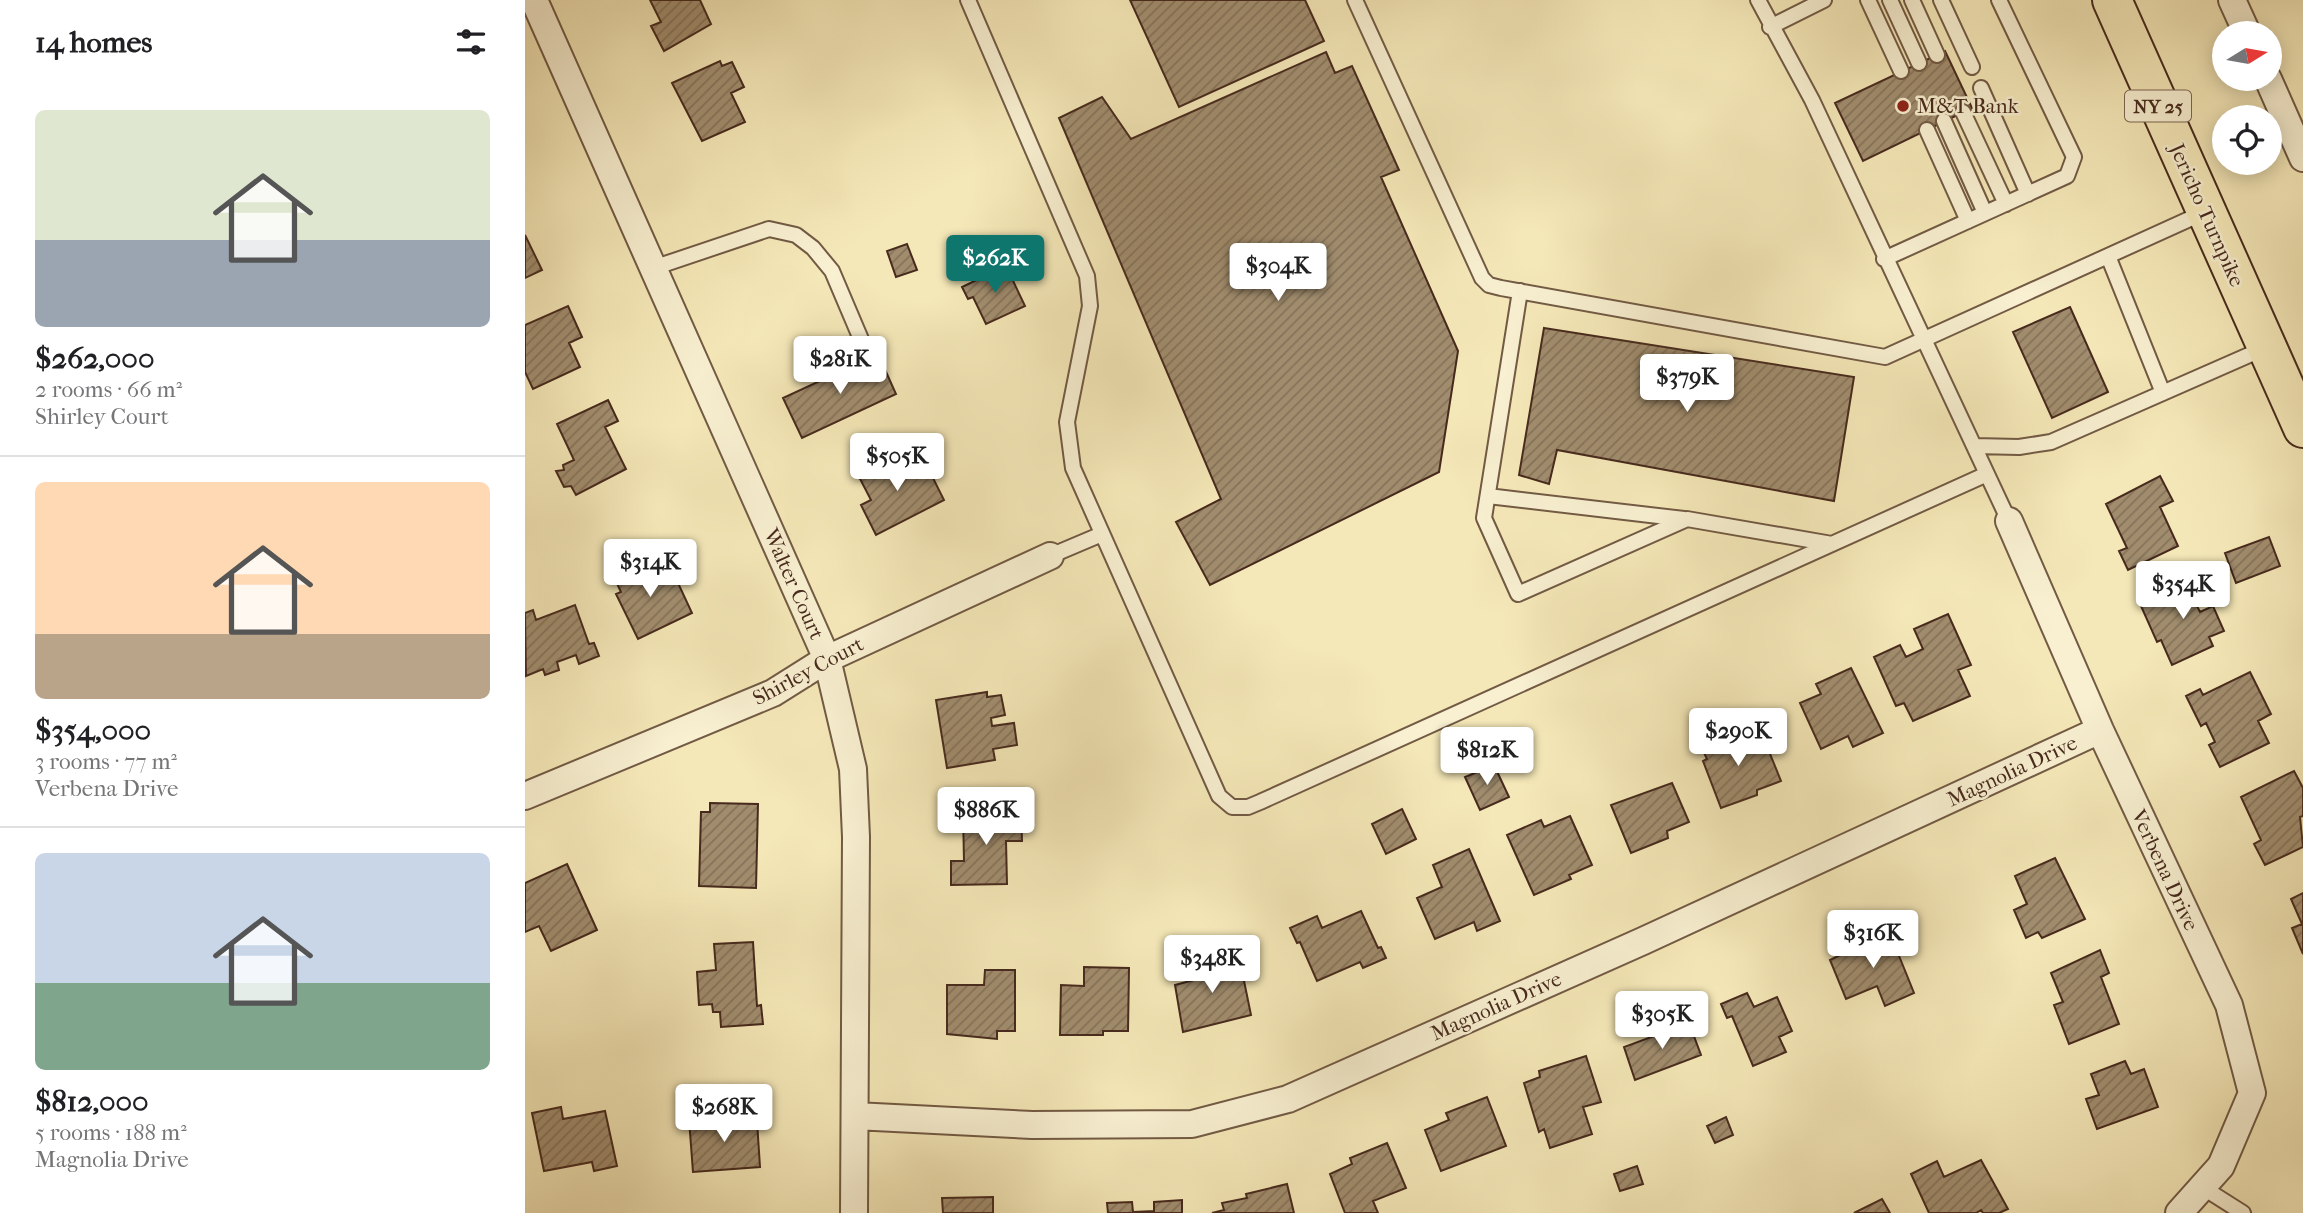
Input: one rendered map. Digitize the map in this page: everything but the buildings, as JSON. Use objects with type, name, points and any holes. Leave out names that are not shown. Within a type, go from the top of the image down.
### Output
[{"type":"main road","name":"Jericho Turnpike","points":[[2112,0],[2303,428]]},
{"type":"street","name":"Walter Court","points":[[534,0],[827,659],[853,769],[854,1213]]},
{"type":"street","points":[[2232,0],[2242,21]]},
{"type":"street","points":[[2273,91],[2303,158]]},
{"type":"street","name":"Verbena Drive","points":[[2009,521],[2100,730],[2229,1005],[2252,1093],[2221,1166],[2179,1213]]},
{"type":"street","name":"Shirley Court","points":[[525,796],[772,693],[827,659],[1050,556]]},
{"type":"street","name":"Magnolia Drive","points":[[855,1116],[1032,1125],[1192,1124],[1288,1099],[1643,941],[2100,730]]},
{"type":"lane","points":[[968,0],[1087,276],[1090,306],[1067,422],[1073,468],[1219,796],[1232,807],[1248,807],[1273,796],[1987,474]]},
{"type":"lane","points":[[1355,0],[1482,278],[1489,285],[1885,357],[2205,212]]},
{"type":"lane","points":[[1758,0],[1770,27],[1812,100],[1884,259],[2009,521]]},
{"type":"lane","points":[[1770,27],[1824,0]]},
{"type":"lane","points":[[1868,0],[1901,71]]},
{"type":"lane","points":[[1890,0],[1919,63]]},
{"type":"lane","points":[[1912,0],[1937,55]]},
{"type":"lane","points":[[1941,0],[1972,67]]},
{"type":"lane","points":[[1884,259],[2067,176],[2074,157],[1999,0]]},
{"type":"lane","points":[[1981,88],[2028,194]]},
{"type":"lane","points":[[1963,113],[2006,204]]},
{"type":"lane","points":[[1944,121],[1985,213]]},
{"type":"lane","points":[[1927,130],[1968,221]]},
{"type":"lane","points":[[653,268],[769,229],[796,234],[813,248],[832,271],[863,344]]},
{"type":"lane","points":[[2108,256],[2163,393]]},
{"type":"lane","points":[[1520,292],[1484,518],[1518,594],[1687,519]]},
{"type":"lane","points":[[1974,446],[2051,442],[2267,347]]},
{"type":"lane","points":[[1487,496],[1687,519],[1832,544]]},
{"type":"lane","points":[[1050,556],[1102,534]]},
{"type":"lane","points":[[2202,1187],[2243,1213]]},
{"type":"place","name":"M&T Bank","points":[[1903,106]]}]
